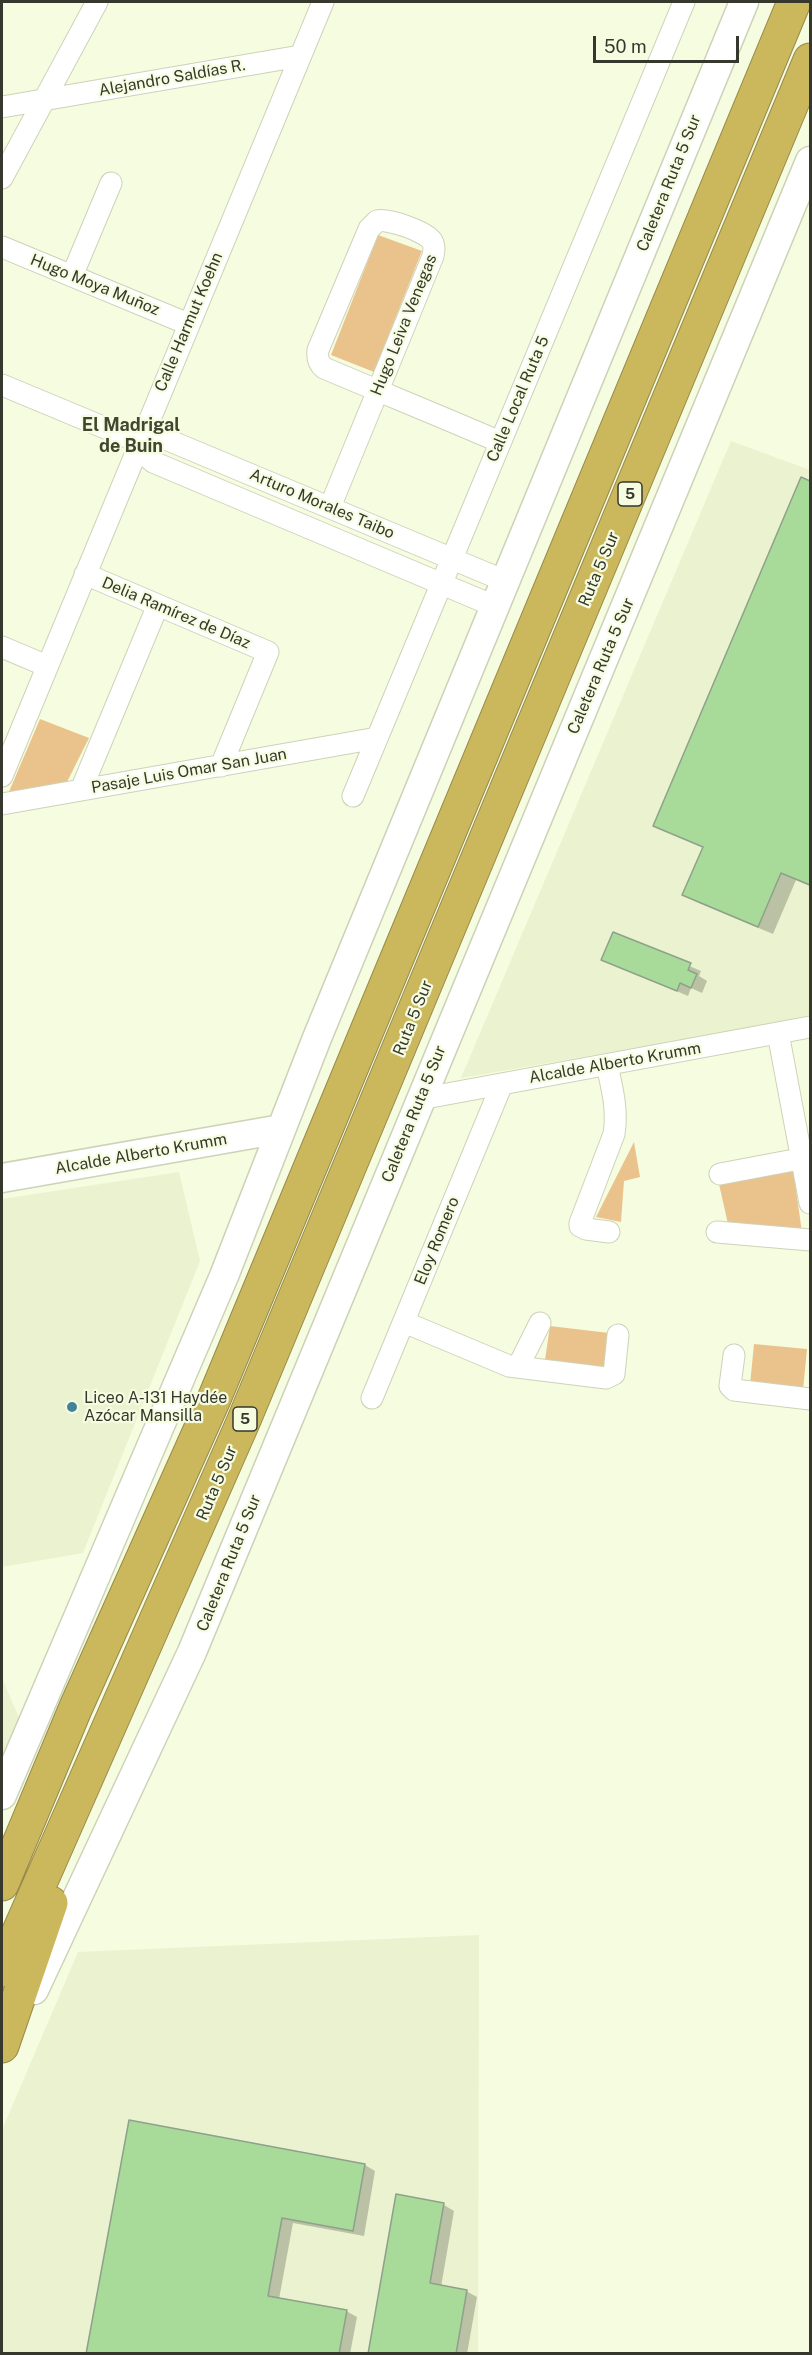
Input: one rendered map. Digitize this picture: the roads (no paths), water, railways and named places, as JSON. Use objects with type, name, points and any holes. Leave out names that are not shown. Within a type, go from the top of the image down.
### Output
[{"type":"highway","name":"5","points":[[2,1884],[41,1787],[219,1388],[794,2]]},
{"type":"highway","name":"Ruta 5 Sur","points":[[2,1970],[253,1399],[810,60]]},
{"type":"highway","points":[[2,1831],[130,1586]]},
{"type":"highway","points":[[2,2046],[37,1948],[101,1745]]},
{"type":"main road","name":"Caletera Ruta 5 Sur","points":[[2,1795],[186,1369],[281,1129],[744,2]]},
{"type":"main road","name":"Caletera Ruta 5 Sur","points":[[2,2060],[188,1661],[810,161]]},
{"type":"main road","name":"Alcalde Alberto Krumm","points":[[2,1178],[281,1129]]},
{"type":"street","points":[[2,178],[97,2]]},
{"type":"street","name":"Calle Harmut Koehn","points":[[2,776],[323,2]]},
{"type":"street","name":"Calle Local Ruta 5","points":[[353,796],[684,2]]},
{"type":"street","name":"Alejandro Saldías R.","points":[[2,107],[300,56]]},
{"type":"street","points":[[72,276],[111,183]]},
{"type":"street","name":"Hugo Leiva Venegas","points":[[330,507],[378,391],[433,256],[434,245],[428,236],[388,220],[372,224],[318,350],[318,361],[324,368],[378,391]]},
{"type":"street","name":"Hugo Moya Muñoz","points":[[2,247],[188,324]]},
{"type":"street","name":"Arturo Morales Taibo","points":[[2,385],[139,442],[154,437],[168,440],[330,507],[452,559],[500,593]]},
{"type":"street","points":[[378,391],[500,442]]},
{"type":"street","name":"Arturo Morales Taibo","points":[[139,442],[143,453],[153,462],[442,584],[500,593]]},
{"type":"street","name":"Delia Ramírez de Díaz","points":[[85,574],[268,652],[221,766]]},
{"type":"street","points":[[81,790],[158,605]]},
{"type":"street","points":[[2,647],[47,666]]},
{"type":"street","name":"Pasaje Luis Omar San Juan","points":[[2,804],[377,738]]},
{"type":"street","name":"Alcalde Alberto Krumm","points":[[420,1099],[810,1027]]},
{"type":"street","points":[[778,1033],[806,1157],[810,1203]]},
{"type":"street","points":[[607,1065],[615,1104],[614,1134],[580,1226],[609,1232]]},
{"type":"street","name":"Eloy Romero","points":[[372,1398],[502,1084]]},
{"type":"street","points":[[720,1174],[806,1157]]},
{"type":"street","points":[[717,1232],[810,1240]]},
{"type":"street","points":[[404,1323],[499,1362],[518,1367],[609,1378],[614,1371],[618,1335]]},
{"type":"street","points":[[518,1367],[540,1323]]},
{"type":"street","points":[[734,1355],[730,1386],[734,1390],[810,1399]]},
{"type":"place","name":"Liceo A-131 Haydée Azócar Mansilla","points":[[72,1407]]},
{"type":"district","name":"El Madrigal de Buin","points":[[131,435]]}]
